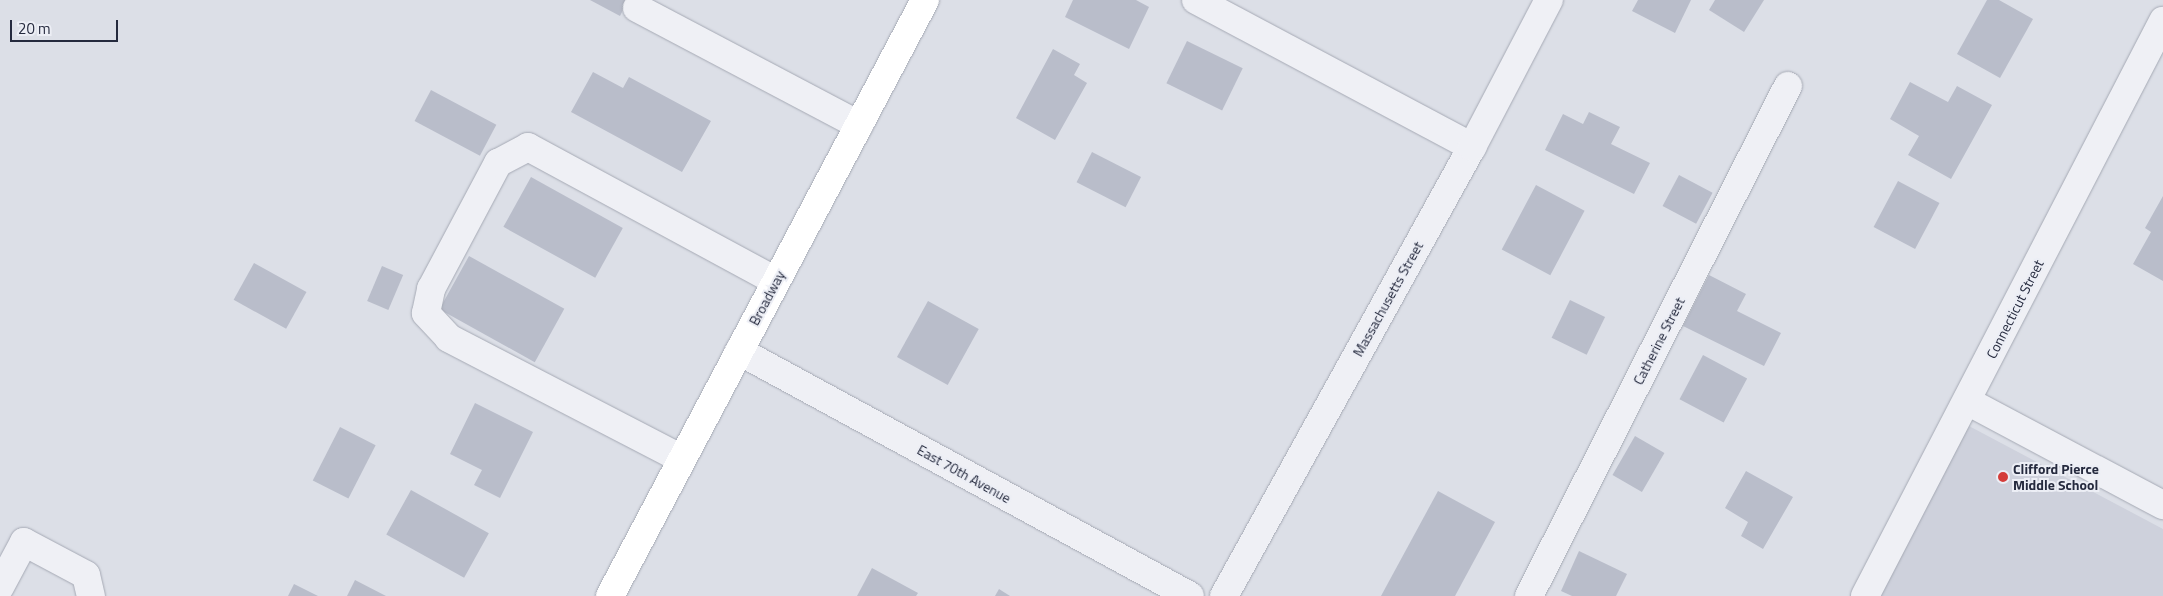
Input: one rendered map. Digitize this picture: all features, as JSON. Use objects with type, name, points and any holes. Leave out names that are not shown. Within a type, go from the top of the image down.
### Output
[{"type":"main road","name":"Broadway","points":[[610,596],[925,0]]},
{"type":"street","points":[[1196,0],[1472,147]]},
{"type":"street","name":"Massachusetts Street","points":[[1224,596],[1472,147],[1549,0]]},
{"type":"street","points":[[637,8],[859,125]]},
{"type":"street","name":"Connecticut Street","points":[[1865,596],[2163,21]]},
{"type":"street","name":"Catherine Street","points":[[1529,596],[1788,86]]},
{"type":"street","points":[[682,460],[449,338],[426,313],[430,289],[498,163],[528,147],[776,280]]},
{"type":"street","name":"East 70th Avenue","points":[[739,351],[1190,596]]},
{"type":"street","points":[[1967,401],[2163,505]]},
{"type":"street","points":[[0,587],[24,542],[86,575],[91,596]]},
{"type":"shaded area","name":"Clifford Pierce Middle School","points":[[1969,426],[2163,529],[2163,596],[1875,596]]},
{"type":"building","points":[[590,0],[628,0],[620,16]]},
{"type":"building","points":[[1073,0],[1136,0],[1149,7],[1129,49],[1065,17]]},
{"type":"building","points":[[1638,0],[1691,0],[1675,33],[1632,11]]},
{"type":"building","points":[[1715,0],[1764,0],[1744,32],[1709,10]]},
{"type":"building","points":[[1987,0],[1999,0],[2033,19],[2000,78],[1957,54]]},
{"type":"building","points":[[1187,41],[1243,68],[1222,110],[1166,83]]},
{"type":"building","points":[[1053,49],[1080,64],[1074,75],[1087,83],[1055,140],[1016,118]]},
{"type":"building","points":[[593,72],[623,88],[629,77],[711,121],[682,172],[571,112]]},
{"type":"building","points":[[1910,82],[1948,102],[1957,86],[1992,105],[1951,179],[1908,155],[1919,136],[1890,119]]},
{"type":"building","points":[[431,90],[496,125],[480,156],[415,121]]},
{"type":"building","points":[[1589,112],[1620,127],[1611,144],[1650,163],[1634,194],[1545,150],[1563,114],[1583,124]]},
{"type":"building","points":[[1092,152],[1141,177],[1126,207],[1077,182]]},
{"type":"building","points":[[1679,175],[1713,193],[1696,224],[1663,206]]},
{"type":"building","points":[[531,177],[623,228],[595,278],[503,227]]},
{"type":"building","points":[[1898,181],[1939,203],[1915,249],[1874,227]]},
{"type":"building","points":[[1536,185],[1585,211],[1550,275],[1502,249]]},
{"type":"building","points":[[2163,196],[2163,281],[2133,264],[2151,232],[2145,228]]},
{"type":"building","points":[[469,256],[564,309],[535,362],[439,309]]},
{"type":"building","points":[[254,263],[306,292],[286,329],[234,300]]},
{"type":"building","points":[[382,266],[403,275],[388,310],[367,301]]},
{"type":"building","points":[[1709,275],[1746,294],[1737,311],[1781,333],[1764,366],[1683,326]]},
{"type":"building","points":[[1570,300],[1605,317],[1587,355],[1552,338]]},
{"type":"building","points":[[928,301],[979,329],[948,385],[897,357]]},
{"type":"building","points":[[1703,355],[1747,378],[1724,423],[1680,399]]},
{"type":"building","points":[[475,403],[533,432],[500,498],[474,485],[482,470],[450,454]]},
{"type":"building","points":[[340,427],[376,445],[348,499],[313,480]]},
{"type":"building","points":[[1635,436],[1664,453],[1642,492],[1612,475]]},
{"type":"building","points":[[1746,471],[1793,497],[1763,549],[1741,536],[1748,522],[1725,508]]},
{"type":"building","points":[[411,490],[489,533],[464,578],[386,535]]},
{"type":"building","points":[[1438,491],[1495,522],[1455,596],[1381,596]]},
{"type":"building","points":[[1579,551],[1627,574],[1616,596],[1572,596],[1561,591]]},
{"type":"building","points":[[872,568],[918,593],[916,596],[857,596]]},
{"type":"building","points":[[355,580],[386,596],[347,596]]},
{"type":"building","points":[[294,584],[318,596],[288,596]]},
{"type":"building","points":[[999,589],[1010,596],[995,596]]},
{"type":"place","name":"Clifford Pierce Middle School","points":[[2003,477]]}]
